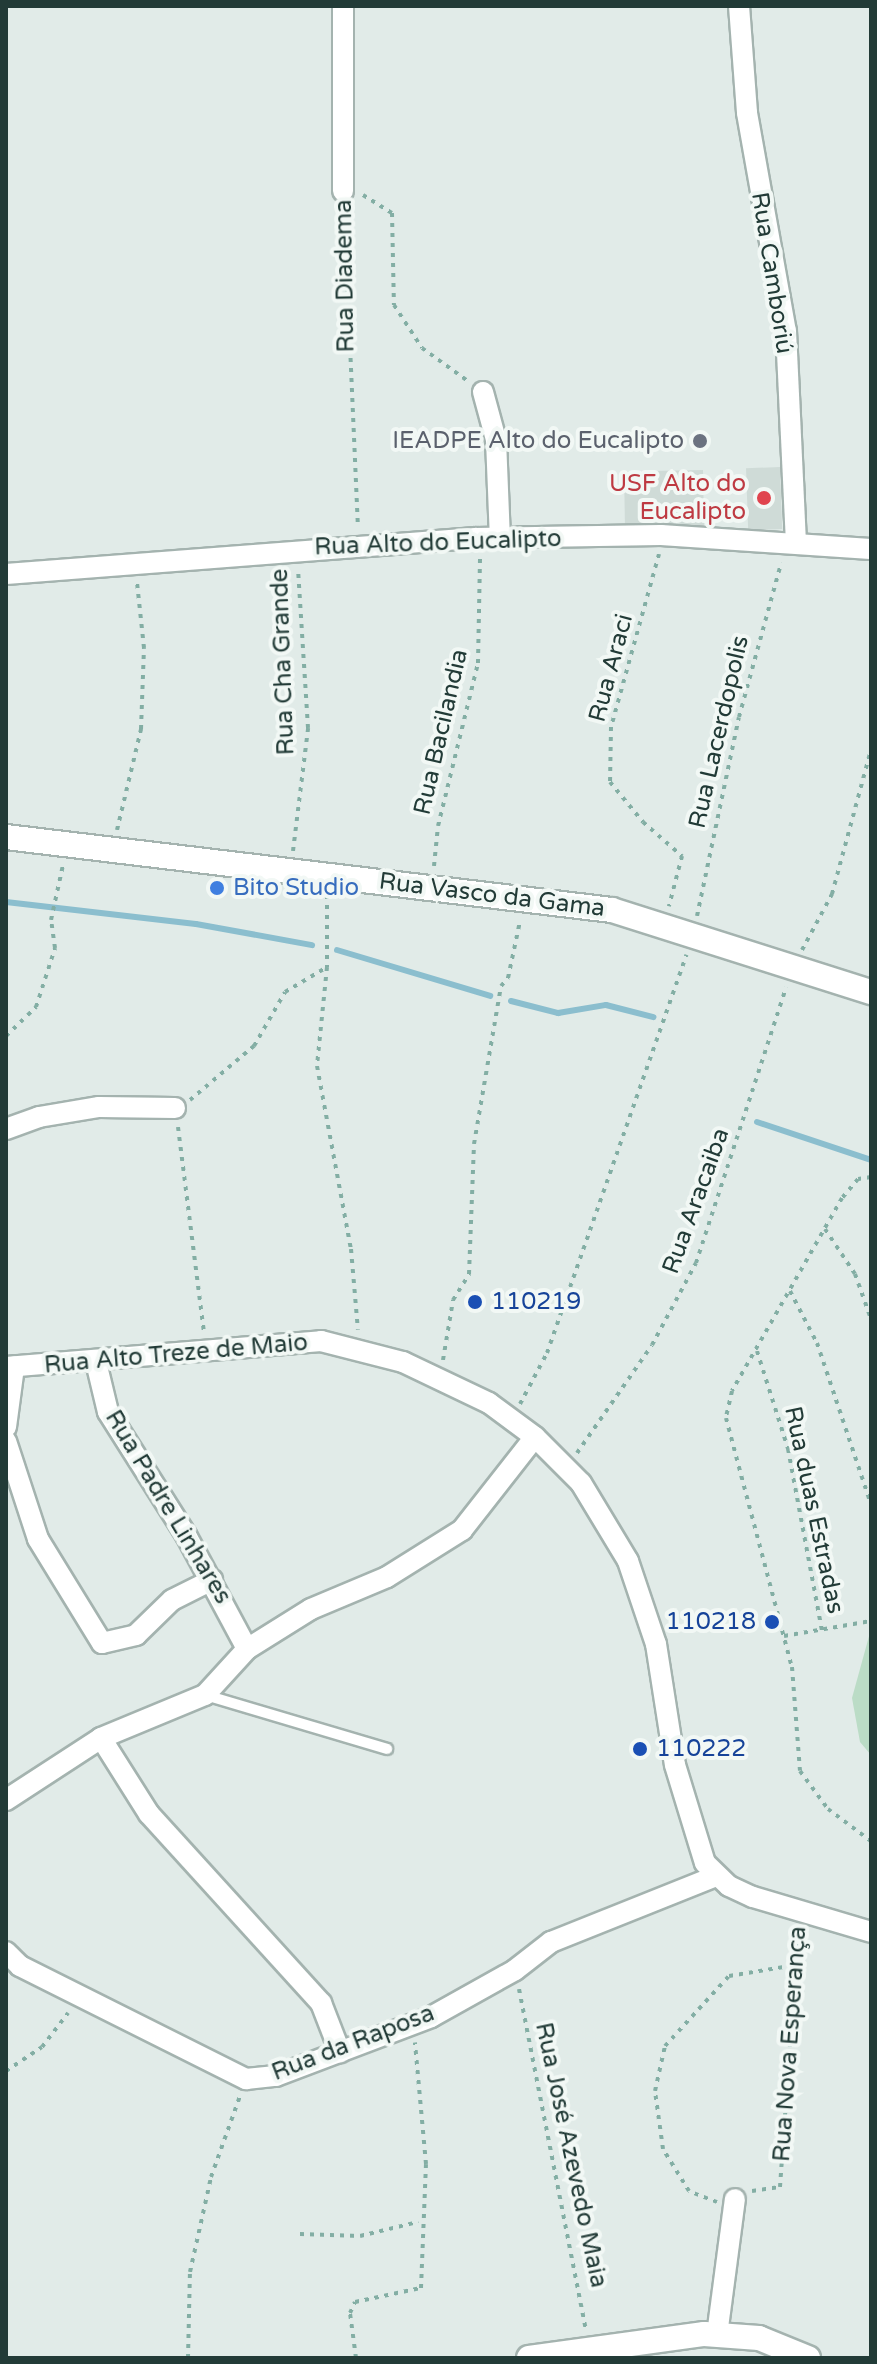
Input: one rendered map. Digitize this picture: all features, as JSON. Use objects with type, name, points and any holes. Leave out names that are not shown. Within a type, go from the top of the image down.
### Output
[{"type":"main road","name":"Rua Vasco da Gama","points":[[6,837],[67,847],[525,897],[664,923],[871,992]]},
{"type":"main road","points":[[529,2358],[588,2348],[717,2335],[759,2338],[808,2358]]},
{"type":"street","name":"Rua Diadema","points":[[343,6],[343,191]]},
{"type":"street","name":"Rua Camboriú","points":[[739,6],[747,113],[786,331],[789,540]]},
{"type":"street","points":[[483,392],[496,440],[500,538]]},
{"type":"street","name":"Rua Alto do Eucalipto","points":[[6,574],[135,566],[297,548],[476,538],[661,535],[789,540],[871,549]]},
{"type":"street","points":[[6,1129],[39,1117],[99,1107],[175,1108]]},
{"type":"street","name":"Rua Alto Treze de Maio","points":[[10,1367],[96,1362],[284,1341],[359,1348],[438,1377],[535,1437],[581,1483],[628,1561],[656,1644],[689,1824],[716,1876]]},
{"type":"street","name":"Rua Padre Linhares","points":[[96,1362],[108,1412],[212,1580],[247,1649]]},
{"type":"street","points":[[6,1427],[10,1367]]},
{"type":"street","points":[[6,1800],[101,1738],[205,1695],[247,1649],[311,1609],[387,1577],[462,1530],[535,1437]]},
{"type":"street","points":[[6,1441],[38,1539],[102,1643],[136,1635],[172,1600],[212,1580]]},
{"type":"street","points":[[101,1738],[149,1814],[321,2003],[340,2052]]},
{"type":"street","points":[[716,1876],[753,1897],[871,1932]]},
{"type":"street","name":"Rua da Raposa","points":[[246,2079],[276,2076],[414,2024],[515,1970],[551,1942],[716,1876]]},
{"type":"street","points":[[6,1952],[20,1966],[80,1998],[246,2079]]},
{"type":"street","points":[[717,2335],[735,2203]]},
{"type":"lane","points":[[205,1695],[387,1749]]},
{"type":"path","points":[[343,191],[388,206],[393,222],[394,305],[422,348],[483,392]]},
{"type":"path","name":"Rua Diadema","points":[[343,191],[359,545]]},
{"type":"path","name":"Rua Araci","points":[[661,535],[652,589],[619,689],[609,754],[616,794],[682,856],[664,923]]},
{"type":"path","name":"Rua Bacilandia","points":[[433,887],[438,826],[478,663],[482,615],[476,538]]},
{"type":"path","name":"Rua Lacerdopolis","points":[[510,1419],[547,1353],[694,933],[739,717],[789,540]]},
{"type":"path","name":"Rua Cha Grande","points":[[292,870],[308,728],[297,548]]},
{"type":"path","points":[[113,852],[141,729],[144,648],[135,566]]},
{"type":"path","name":"Rua Aracaiba","points":[[564,1467],[594,1435],[635,1371],[696,1263],[793,967],[832,894],[871,749]]},
{"type":"path","points":[[6,1036],[36,1007],[55,948],[51,920],[67,847]]},
{"type":"path","points":[[327,873],[327,967],[317,1066],[319,1097],[351,1249],[359,1348]]},
{"type":"path","points":[[438,1377],[453,1300],[469,1274],[469,1188],[478,1113],[501,986],[508,978],[525,897]]},
{"type":"path","points":[[207,1351],[175,1108],[254,1046],[285,992],[327,967]]},
{"type":"path","points":[[871,1177],[849,1187],[738,1381],[727,1407],[729,1433],[792,1667],[800,1771],[828,1809],[871,1841]]},
{"type":"path","points":[[825,1228],[855,1274],[871,1319]]},
{"type":"path","points":[[790,1291],[817,1343],[871,1504]]},
{"type":"path","name":"Rua duas Estradas","points":[[757,1351],[788,1449],[822,1631]]},
{"type":"path","points":[[784,1636],[871,1621]]},
{"type":"path","name":"Rua Nova Esperança","points":[[735,2203],[755,2190],[780,2187],[800,1909]]},
{"type":"path","points":[[735,2203],[689,2191],[663,2149],[655,2091],[665,2046],[699,2003],[729,1976],[796,1965]]},
{"type":"path","name":"Rua José Azevedo Maia","points":[[515,1970],[588,2348]]},
{"type":"path","points":[[6,2071],[42,2047],[80,1998]]},
{"type":"path","points":[[356,2358],[350,2313],[355,2302],[421,2288],[426,2164],[414,2024]]},
{"type":"path","name":"Rua da Raposa","points":[[188,2358],[190,2272],[211,2177],[246,2079]]},
{"type":"path","points":[[300,2234],[360,2236],[418,2222]]},
{"type":"shaded area","name":"USF Alto do Eucalipto","points":[[780,467],[782,529],[748,530],[746,468]]},
{"type":"shaded area","points":[[703,470],[704,528],[625,529],[624,471]]},
{"type":"green space","points":[[871,1629],[871,1755],[860,1742],[852,1698]]},
{"type":"waterway","points":[[6,902],[196,924],[312,945]]},
{"type":"waterway","points":[[337,950],[490,996]]},
{"type":"waterway","points":[[511,1001],[558,1013],[606,1005],[653,1017]]},
{"type":"waterway","points":[[757,1122],[871,1160]]},
{"type":"place","name":"IEADPE Alto do Eucalipto","points":[[700,441]]},
{"type":"place","name":"USF Alto do Eucalipto","points":[[764,498]]},
{"type":"place","name":"Bito Studio","points":[[217,888]]},
{"type":"place","name":"110219","points":[[475,1302]]},
{"type":"place","name":"110218","points":[[772,1622]]},
{"type":"place","name":"110222","points":[[640,1749]]}]
